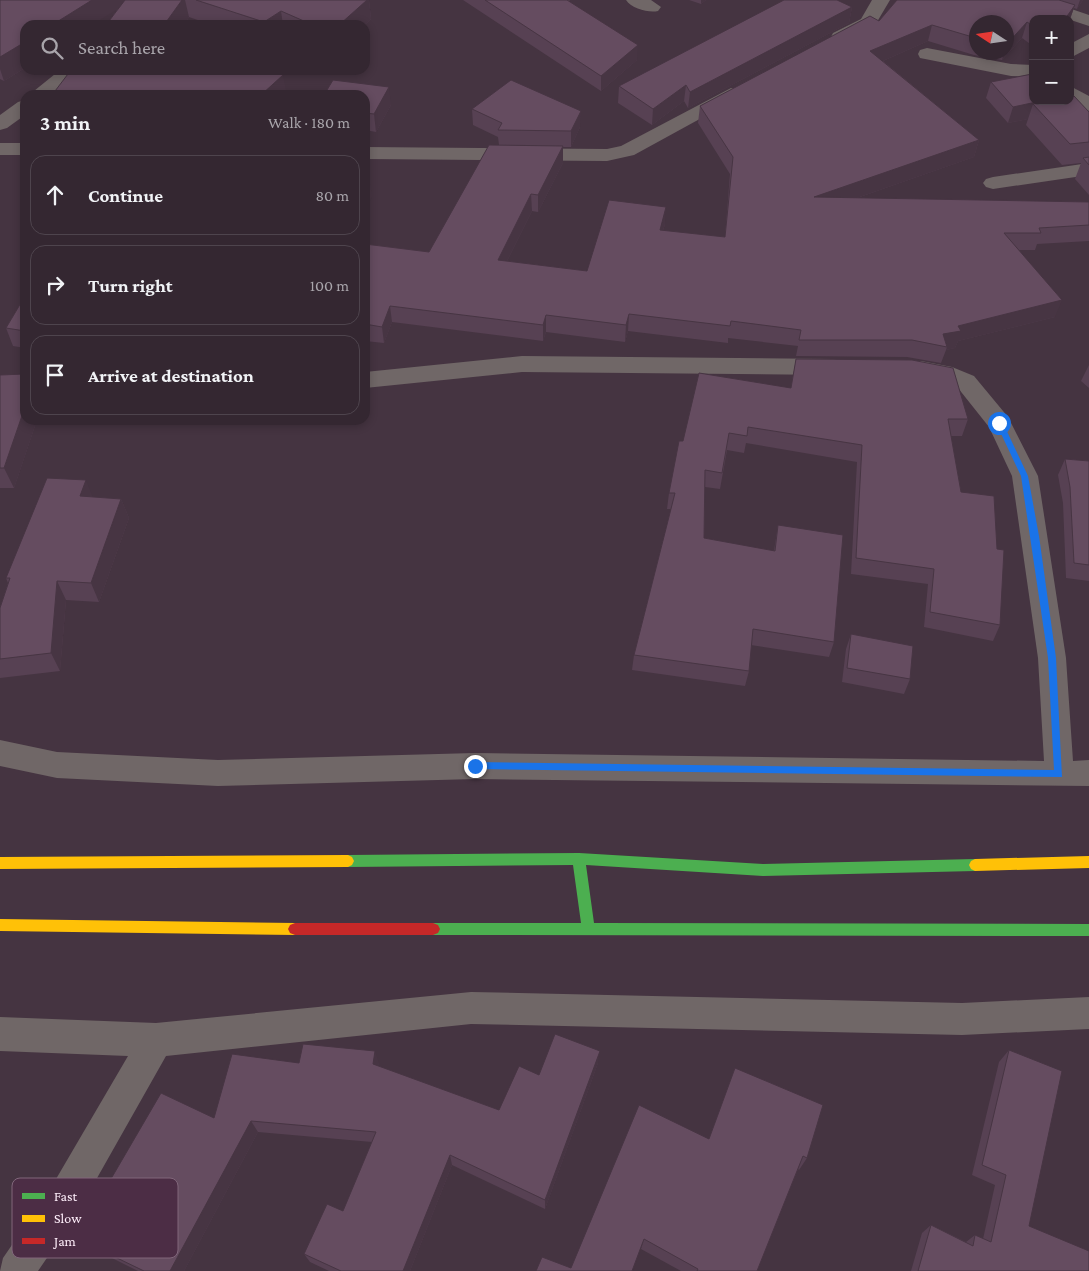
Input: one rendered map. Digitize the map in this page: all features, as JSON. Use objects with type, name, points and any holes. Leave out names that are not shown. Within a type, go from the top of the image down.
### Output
[{"type":"highway","points":[[0,863],[579,859],[763,870],[1089,862]]},
{"type":"highway","points":[[579,859],[588,929]]},
{"type":"highway","points":[[0,925],[212,929],[1089,930]]},
{"type":"street","points":[[636,0],[652,7]]},
{"type":"street","points":[[825,44],[868,23],[881,0]]},
{"type":"street","points":[[1028,0],[1089,21]]},
{"type":"street","points":[[1074,49],[1089,40]]},
{"type":"street","points":[[927,54],[1011,70],[1029,71]]},
{"type":"street","points":[[46,90],[65,75]]},
{"type":"street","points":[[370,153],[607,155],[627,150],[748,85]]},
{"type":"street","points":[[1074,95],[1089,105]]},
{"type":"street","points":[[0,124],[20,110]]},
{"type":"street","points":[[0,149],[20,150]]},
{"type":"street","points":[[993,183],[1089,169]]},
{"type":"street","points":[[370,379],[522,364],[858,367]]},
{"type":"street","points":[[897,367],[937,372],[966,382],[999,423],[1025,476],[1052,658],[1059,774]]},
{"type":"street","points":[[0,754],[57,765],[218,773],[475,766],[1089,773]]},
{"type":"street","points":[[0,1034],[156,1040],[472,1008],[962,1019],[1089,1012]]},
{"type":"street","points":[[77,1178],[156,1040]]},
{"type":"street","points":[[16,1271],[25,1258]]},
{"type":"building","points":[[0,0],[92,0],[60,20],[20,20],[20,45],[0,57]]},
{"type":"building","points":[[125,0],[182,0],[168,20],[110,20]]},
{"type":"building","points":[[196,0],[367,0],[345,20],[302,20],[281,11],[267,20],[258,20]]},
{"type":"building","points":[[485,0],[567,0],[638,45],[601,76]]},
{"type":"building","points":[[784,0],[837,0],[852,7],[690,92],[686,85],[653,109],[619,86]]},
{"type":"building","points":[[897,0],[1059,0],[1075,5],[1068,15],[1029,15],[1029,23],[1027,22],[1014,36],[1014,15],[969,15],[969,36],[932,25],[870,51],[979,140],[814,197],[1089,202],[1089,225],[1039,228],[1041,233],[1004,233],[1062,300],[958,326],[961,331],[943,334],[947,347],[912,340],[799,340],[801,330],[731,321],[730,326],[629,314],[626,325],[546,315],[543,325],[390,306],[382,327],[370,325],[370,245],[429,252],[489,145],[563,146],[538,195],[531,194],[498,260],[587,271],[609,200],[666,207],[660,230],[725,237],[733,157],[700,106],[870,16],[879,21]]},
{"type":"building","points":[[67,75],[283,75],[266,90],[56,90]]},
{"type":"building","points":[[1029,75],[1029,104],[1013,107],[991,82]]},
{"type":"building","points":[[333,80],[389,87],[374,114],[370,114],[370,90],[327,90]]},
{"type":"building","points":[[511,80],[581,111],[571,131],[498,130],[502,123],[472,109]]},
{"type":"building","points":[[1074,96],[1089,112],[1089,142],[1070,144],[1034,105],[1074,105]]},
{"type":"building","points":[[1089,157],[1089,165],[1083,158]]},
{"type":"building","points":[[20,304],[20,330],[6,328]]},
{"type":"building","points":[[796,359],[912,360],[953,368],[968,419],[948,419],[961,492],[994,496],[997,549],[1004,550],[1000,625],[930,612],[934,569],[856,558],[862,445],[748,427],[747,436],[729,433],[722,473],[705,470],[704,538],[775,551],[778,525],[843,535],[834,642],[753,629],[749,671],[634,655],[675,493],[669,493],[679,441],[683,441],[699,373],[791,388]]},
{"type":"building","points":[[20,374],[20,422],[4,468],[0,468],[0,375]]},
{"type":"building","points":[[1065,459],[1089,461],[1089,565],[1074,563],[1070,487]]},
{"type":"building","points":[[47,478],[86,480],[80,496],[121,499],[91,583],[57,581],[51,653],[0,659],[0,608],[10,578],[6,578]]},
{"type":"building","points":[[851,634],[913,646],[910,679],[847,668]]},
{"type":"building","points":[[555,1034],[600,1051],[545,1200],[450,1155],[403,1271],[341,1271],[304,1254],[327,1204],[343,1211],[376,1132],[251,1121],[178,1256],[178,1178],[111,1178],[161,1093],[214,1118],[232,1054],[299,1063],[303,1044],[375,1051],[373,1064],[499,1110],[519,1066],[539,1075]]},
{"type":"building","points":[[1009,1050],[1062,1071],[1029,1226],[1089,1251],[1089,1271],[918,1271],[931,1225],[973,1246],[975,1235],[991,1242],[1006,1175],[982,1165]]},
{"type":"building","points":[[735,1068],[823,1105],[807,1158],[803,1156],[757,1271],[697,1271],[698,1269],[644,1239],[632,1271],[536,1271],[542,1257],[571,1268],[639,1105],[709,1139]]},
{"type":"building","points":[[117,1258],[177,1258],[170,1271],[144,1271]]},
{"type":"traffic: fast","points":[[579,859],[588,929]]},
{"type":"traffic: fast","points":[[348,861],[579,859],[763,870],[975,865]]},
{"type":"traffic: fast","points":[[433,929],[1089,930]]},
{"type":"traffic: slow","points":[[0,863],[348,861]]},
{"type":"traffic: slow","points":[[975,865],[1089,862]]},
{"type":"traffic: slow","points":[[0,925],[295,929]]},
{"type":"traffic: jam","points":[[295,929],[433,929]]},
{"type":"route","points":[[475,766],[1059,774],[1055,741],[1052,658],[1025,476],[999,423]]}]
